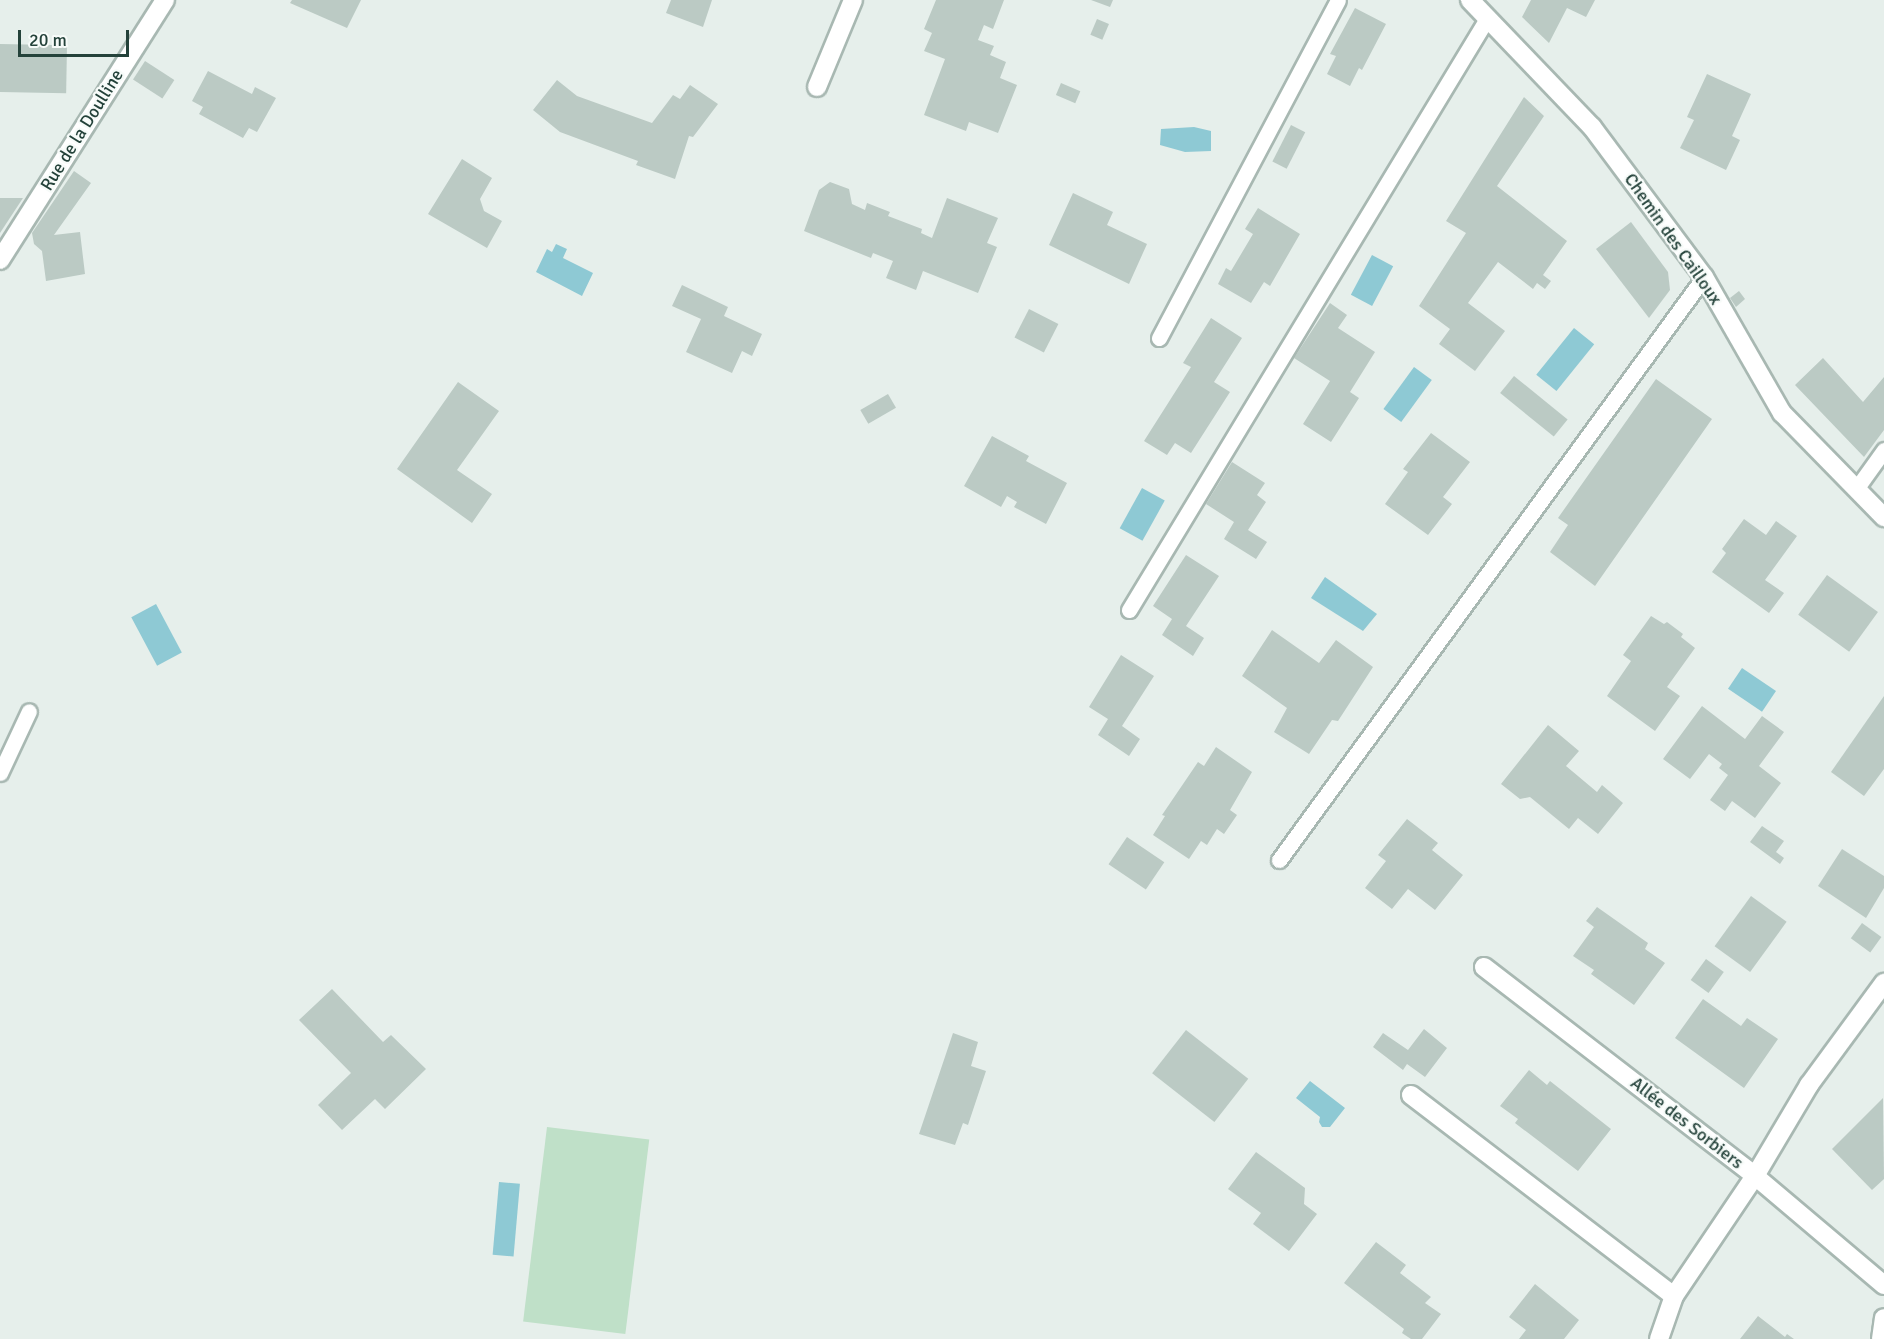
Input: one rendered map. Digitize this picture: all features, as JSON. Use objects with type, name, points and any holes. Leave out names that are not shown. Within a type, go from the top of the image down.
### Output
[{"type":"street","name":"Rue de la Doulline","points":[[0,260],[165,0]]},
{"type":"street","points":[[817,87],[853,0]]},
{"type":"street","name":"Chemin des Cailloux","points":[[1470,0],[1488,16],[1592,127],[1704,277],[1782,413],[1884,517]]},
{"type":"street","name":"Allée des Sorbiers","points":[[1484,966],[1755,1176],[1884,1286]]},
{"type":"street","points":[[1659,1339],[1674,1296],[1755,1176],[1809,1085],[1884,983]]},
{"type":"street","points":[[1411,1095],[1674,1296]]},
{"type":"street","points":[[1881,1339],[1884,1318]]},
{"type":"lane","points":[[1159,338],[1338,0]]},
{"type":"lane","points":[[1129,610],[1488,16]]},
{"type":"lane","points":[[1279,860],[1704,277]]},
{"type":"lane","points":[[1856,489],[1884,450]]},
{"type":"lane","points":[[0,772],[29,711]]},
{"type":"green space","points":[[547,1127],[649,1140],[625,1334],[523,1322]]},
{"type":"water","points":[[1194,127],[1211,131],[1211,151],[1185,152],[1160,145],[1161,129]]},
{"type":"water","points":[[556,244],[567,249],[563,258],[593,273],[582,296],[536,272],[547,249],[552,252]]},
{"type":"water","points":[[1372,255],[1393,266],[1372,306],[1351,295]]},
{"type":"water","points":[[1574,328],[1594,344],[1556,391],[1536,375]]},
{"type":"water","points":[[1414,367],[1432,380],[1401,422],[1383,409]]},
{"type":"water","points":[[1142,488],[1165,501],[1142,541],[1120,528]]},
{"type":"water","points":[[1325,577],[1377,614],[1363,631],[1311,598]]},
{"type":"water","points":[[156,604],[182,653],[157,666],[131,617]]},
{"type":"water","points":[[1742,668],[1776,691],[1762,712],[1728,689]]},
{"type":"water","points":[[1310,1081],[1345,1108],[1330,1127],[1322,1127],[1319,1122],[1320,1117],[1296,1098]]},
{"type":"water","points":[[499,1182],[520,1184],[514,1257],[493,1255]]},
{"type":"building","points":[[292,0],[361,0],[347,28],[290,3]]},
{"type":"building","points":[[671,0],[712,0],[703,27],[666,13]]},
{"type":"building","points":[[936,0],[1004,0],[993,29],[984,25],[978,40],[994,46],[990,55],[1006,62],[1000,78],[1017,85],[998,133],[969,122],[966,131],[924,115],[945,59],[924,51],[932,33],[924,29]]},
{"type":"building","points":[[1091,0],[1113,0],[1110,7]]},
{"type":"building","points":[[1531,0],[1595,0],[1586,17],[1567,8],[1549,43],[1522,17]]},
{"type":"building","points":[[1355,8],[1386,24],[1362,70],[1359,68],[1350,86],[1327,74],[1336,56],[1330,54]]},
{"type":"building","points":[[1097,19],[1109,24],[1102,40],[1090,35]]},
{"type":"building","points":[[0,44],[67,45],[66,93],[0,92]]},
{"type":"building","points":[[145,61],[174,80],[162,99],[133,79]]},
{"type":"building","points":[[208,71],[252,94],[255,87],[276,98],[257,132],[249,128],[243,138],[199,114],[203,107],[192,101]]},
{"type":"building","points":[[1707,74],[1751,94],[1732,136],[1740,140],[1726,170],[1680,148],[1694,120],[1687,117]]},
{"type":"building","points":[[557,80],[577,96],[652,123],[673,95],[680,99],[690,85],[718,104],[693,137],[689,136],[675,179],[636,165],[638,161],[560,132],[533,110]]},
{"type":"building","points":[[1061,83],[1080,91],[1075,103],[1056,95]]},
{"type":"building","points":[[1524,97],[1544,116],[1497,186],[1567,241],[1543,275],[1551,281],[1545,289],[1537,283],[1533,289],[1498,262],[1468,303],[1505,331],[1475,371],[1439,344],[1450,329],[1419,306],[1466,233],[1446,221]]},
{"type":"building","points":[[1291,125],[1305,132],[1287,169],[1272,162]]},
{"type":"building","points":[[462,159],[492,178],[480,199],[484,211],[502,221],[487,248],[428,214]]},
{"type":"building","points":[[74,171],[91,183],[54,235],[80,232],[85,274],[46,281],[42,251],[34,244],[32,233]]},
{"type":"building","points":[[830,182],[849,189],[852,204],[865,210],[867,203],[890,212],[888,216],[922,229],[921,233],[932,238],[947,198],[998,218],[987,243],[997,247],[978,293],[923,271],[916,290],[886,278],[893,261],[873,253],[871,258],[804,231],[819,190]]},
{"type":"building","points":[[1073,193],[1113,212],[1107,225],[1147,244],[1129,284],[1049,245]]},
{"type":"building","points":[[0,198],[23,198],[0,233]]},
{"type":"building","points":[[1258,208],[1300,234],[1270,286],[1264,282],[1251,303],[1218,284],[1226,268],[1231,271],[1253,234],[1245,229]]},
{"type":"building","points":[[1631,222],[1668,272],[1670,290],[1649,318],[1596,249]]},
{"type":"building","points":[[682,285],[728,307],[724,316],[762,334],[752,356],[742,351],[732,373],[686,352],[701,319],[672,306]]},
{"type":"building","points":[[1739,291],[1745,299],[1736,307],[1730,298]]},
{"type":"building","points":[[1330,303],[1347,315],[1338,328],[1375,352],[1350,392],[1359,398],[1331,442],[1303,424],[1330,381],[1294,358]]},
{"type":"building","points":[[1029,309],[1058,324],[1044,352],[1014,338]]},
{"type":"building","points":[[1211,318],[1242,338],[1214,382],[1230,392],[1191,453],[1175,443],[1167,455],[1144,441],[1191,367],[1183,363]]},
{"type":"building","points":[[1823,358],[1863,402],[1884,377],[1884,430],[1864,457],[1795,385]]},
{"type":"building","points":[[1514,376],[1568,419],[1554,437],[1500,393]]},
{"type":"building","points":[[1656,379],[1712,419],[1595,586],[1550,552],[1568,525],[1558,518]]},
{"type":"building","points":[[458,382],[499,411],[457,470],[492,494],[472,523],[397,469]]},
{"type":"building","points":[[888,394],[896,408],[868,424],[860,410]]},
{"type":"building","points":[[1431,433],[1470,462],[1443,497],[1452,504],[1428,535],[1385,504],[1408,472],[1403,469]]},
{"type":"building","points":[[992,436],[1029,456],[1026,461],[1067,483],[1046,524],[1014,507],[1017,502],[1007,496],[1001,507],[964,486]]},
{"type":"building","points":[[1232,462],[1265,483],[1257,495],[1266,502],[1248,530],[1267,542],[1256,559],[1224,539],[1234,522],[1206,504]]},
{"type":"building","points":[[1744,519],[1766,535],[1776,521],[1797,536],[1765,580],[1784,593],[1769,613],[1712,572],[1726,553],[1722,549]]},
{"type":"building","points":[[1186,555],[1219,576],[1186,626],[1204,638],[1193,656],[1162,635],[1172,619],[1153,606]]},
{"type":"building","points":[[1827,575],[1878,612],[1849,652],[1798,615]]},
{"type":"building","points":[[1651,616],[1664,624],[1667,622],[1683,634],[1681,637],[1695,648],[1667,687],[1680,696],[1655,731],[1607,696],[1631,661],[1623,655]]},
{"type":"building","points":[[1272,630],[1319,663],[1336,640],[1373,667],[1338,721],[1332,720],[1309,754],[1274,732],[1287,708],[1242,676]]},
{"type":"building","points":[[1121,655],[1154,676],[1122,726],[1140,739],[1129,756],[1098,735],[1108,719],[1089,707]]},
{"type":"building","points":[[1884,696],[1884,769],[1864,796],[1831,772]]},
{"type":"building","points":[[1702,706],[1745,739],[1762,716],[1784,732],[1759,766],[1781,783],[1755,818],[1732,801],[1725,811],[1710,800],[1728,775],[1719,768],[1722,764],[1709,754],[1690,779],[1663,759]]},
{"type":"building","points":[[1548,725],[1579,751],[1566,766],[1597,792],[1602,785],[1623,803],[1598,834],[1578,818],[1569,829],[1530,797],[1520,799],[1501,784]]},
{"type":"building","points":[[1216,747],[1252,772],[1230,810],[1237,815],[1224,834],[1217,829],[1207,845],[1201,841],[1189,859],[1153,835],[1165,816],[1162,815],[1198,762],[1204,766]]},
{"type":"building","points":[[1407,819],[1438,843],[1432,850],[1463,875],[1435,910],[1408,889],[1392,909],[1365,888],[1386,861],[1378,855]]},
{"type":"building","points":[[1762,826],[1784,841],[1776,852],[1784,858],[1780,864],[1750,842]]},
{"type":"building","points":[[1127,837],[1164,862],[1146,890],[1109,864]]},
{"type":"building","points":[[1842,849],[1884,876],[1884,888],[1866,918],[1818,886]]},
{"type":"building","points":[[1751,896],[1787,922],[1750,972],[1715,946]]},
{"type":"building","points":[[1597,907],[1648,943],[1645,949],[1665,963],[1634,1005],[1591,974],[1594,970],[1573,956],[1594,927],[1586,921]]},
{"type":"building","points":[[1862,923],[1881,937],[1870,952],[1851,938]]},
{"type":"building","points":[[1706,959],[1724,972],[1709,993],[1691,980]]},
{"type":"building","points":[[332,989],[383,1042],[391,1035],[426,1069],[385,1109],[375,1099],[342,1130],[318,1105],[351,1073],[299,1020]]},
{"type":"building","points":[[1703,999],[1741,1026],[1747,1018],[1778,1039],[1744,1088],[1675,1038]]},
{"type":"building","points":[[1424,1029],[1447,1048],[1425,1077],[1407,1064],[1403,1070],[1373,1047],[1383,1033],[1408,1050]]},
{"type":"building","points":[[1186,1030],[1248,1079],[1214,1122],[1152,1073]]},
{"type":"building","points":[[953,1033],[978,1042],[971,1066],[986,1071],[968,1125],[963,1123],[955,1145],[919,1134]]},
{"type":"building","points":[[1529,1070],[1547,1085],[1550,1081],[1611,1129],[1578,1171],[1515,1123],[1518,1119],[1500,1106]]},
{"type":"building","points":[[1883,1098],[1884,1179],[1872,1190],[1832,1149]]},
{"type":"building","points":[[1256,1152],[1305,1188],[1304,1204],[1317,1214],[1289,1251],[1253,1224],[1261,1213],[1228,1189]]},
{"type":"building","points":[[1376,1242],[1406,1265],[1400,1273],[1431,1297],[1425,1303],[1441,1314],[1422,1339],[1411,1339],[1402,1333],[1404,1329],[1344,1283]]},
{"type":"building","points":[[1535,1284],[1579,1320],[1564,1339],[1519,1339],[1526,1330],[1509,1317]]},
{"type":"building","points":[[1758,1316],[1785,1337],[1787,1334],[1794,1339],[1740,1339]]}]
